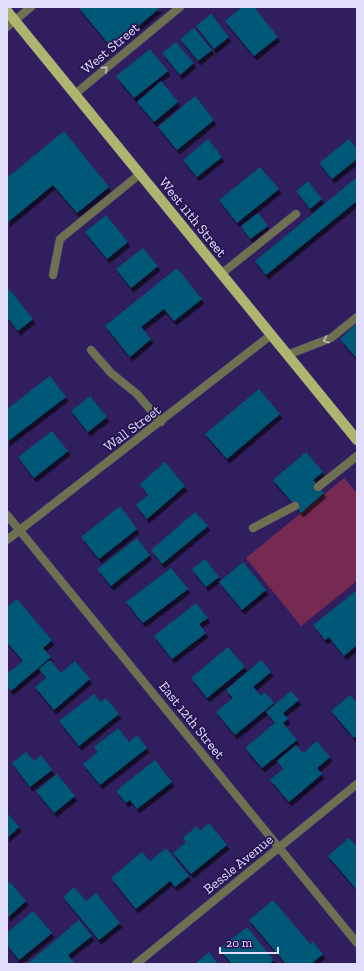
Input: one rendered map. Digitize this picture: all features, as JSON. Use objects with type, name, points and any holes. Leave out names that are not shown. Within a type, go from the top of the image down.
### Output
[{"type":"main road","name":"West 11th Street","points":[[7,11],[11,23],[75,94],[357,440]]},
{"type":"street","points":[[11,23],[31,7]]},
{"type":"street","name":"West Street","points":[[75,94],[180,7]]},
{"type":"street","points":[[53,275],[60,239],[140,174]]},
{"type":"street","points":[[221,274],[296,214]]},
{"type":"street","points":[[287,355],[331,338],[357,317]]},
{"type":"street","name":"Wall Street","points":[[7,540],[271,335]]},
{"type":"street","points":[[91,350],[111,373],[137,394],[160,422]]},
{"type":"street","points":[[318,487],[357,456]]},
{"type":"street","points":[[253,528],[294,506]]},
{"type":"street","name":"East 12th Street","points":[[7,515],[357,943]]},
{"type":"street","name":"Bessle Avenue","points":[[136,964],[357,784]]},
{"type":"shaded area","points":[[344,478],[357,493],[357,581],[301,626],[246,558]]},
{"type":"building","points":[[78,7],[161,7],[112,48]]},
{"type":"building","points":[[242,7],[254,7],[278,37],[254,56],[225,21]]},
{"type":"building","points":[[211,14],[229,37],[214,49],[196,26]]},
{"type":"building","points":[[194,28],[212,50],[198,61],[180,39]]},
{"type":"building","points":[[176,42],[194,63],[180,75],[162,53]]},
{"type":"building","points":[[150,49],[168,71],[134,98],[116,76]]},
{"type":"building","points":[[161,81],[178,102],[154,122],[137,102]]},
{"type":"building","points":[[195,96],[214,120],[177,150],[158,127]]},
{"type":"building","points":[[64,131],[109,187],[77,213],[53,185],[7,223],[7,178]]},
{"type":"building","points":[[208,139],[222,157],[197,177],[183,160]]},
{"type":"building","points":[[349,139],[357,149],[357,159],[332,179],[319,163]]},
{"type":"building","points":[[260,167],[279,189],[237,223],[219,200]]},
{"type":"building","points":[[357,177],[357,201],[266,275],[255,261]]},
{"type":"building","points":[[308,181],[322,199],[310,209],[296,191]]},
{"type":"building","points":[[258,213],[268,226],[250,239],[241,226]]},
{"type":"building","points":[[106,215],[128,242],[107,259],[85,232]]},
{"type":"building","points":[[143,248],[158,266],[131,288],[116,269]]},
{"type":"building","points":[[177,268],[202,299],[174,321],[164,309],[141,327],[151,339],[130,357],[105,326]]},
{"type":"building","points":[[9,289],[33,319],[18,331],[7,317],[7,291]]},
{"type":"building","points":[[357,323],[357,359],[340,339]]},
{"type":"building","points":[[50,376],[66,397],[7,442],[7,409]]},
{"type":"building","points":[[259,389],[280,414],[227,459],[205,434]]},
{"type":"building","points":[[90,396],[107,417],[88,432],[71,411]]},
{"type":"building","points":[[52,431],[68,451],[34,478],[18,457]]},
{"type":"building","points":[[306,452],[323,472],[313,480],[324,493],[301,513],[273,480]]},
{"type":"building","points":[[165,462],[185,486],[147,519],[136,505],[148,495],[140,484]]},
{"type":"building","points":[[120,506],[137,529],[99,559],[81,537]]},
{"type":"building","points":[[195,512],[208,526],[162,564],[151,550]]},
{"type":"building","points":[[137,538],[150,555],[111,586],[97,569]]},
{"type":"building","points":[[205,559],[219,577],[206,587],[192,569]]},
{"type":"building","points":[[243,562],[266,590],[242,610],[219,582]]},
{"type":"building","points":[[171,568],[188,589],[143,623],[126,602]]},
{"type":"building","points":[[357,590],[357,645],[344,656],[329,637],[325,640],[313,625]]},
{"type":"building","points":[[17,599],[52,640],[43,648],[51,657],[11,691],[7,686],[7,674],[23,661],[7,642],[7,607]]},
{"type":"building","points":[[196,603],[208,618],[199,624],[206,633],[172,659],[154,636]]},
{"type":"building","points":[[228,647],[245,667],[207,698],[191,678]]},
{"type":"building","points":[[50,660],[61,673],[75,661],[90,679],[54,710],[35,687],[46,678],[39,669]]},
{"type":"building","points":[[261,660],[271,672],[253,687],[261,696],[265,692],[274,703],[235,735],[216,712],[233,698],[226,690]]},
{"type":"building","points":[[291,691],[299,700],[283,713],[288,719],[283,723],[297,740],[262,768],[245,748],[275,723],[266,712]]},
{"type":"building","points":[[94,694],[101,702],[106,698],[119,714],[79,746],[59,721]]},
{"type":"building","points":[[350,695],[357,703],[357,735],[354,738],[331,711]]},
{"type":"building","points":[[118,728],[129,742],[137,735],[147,748],[100,785],[83,764],[98,752],[94,747]]},
{"type":"building","points":[[317,741],[330,757],[317,768],[322,774],[289,802],[270,780],[283,769],[277,761],[296,745],[303,753]]},
{"type":"building","points":[[26,752],[34,761],[41,755],[52,770],[30,787],[12,763]]},
{"type":"building","points":[[155,760],[172,782],[137,809],[130,800],[126,803],[116,791]]},
{"type":"building","points":[[57,774],[75,796],[54,813],[36,791]]},
{"type":"building","points":[[7,813],[19,827],[7,838]]},
{"type":"building","points":[[209,823],[227,845],[191,874],[173,853],[186,842],[183,838],[197,826],[200,831]]},
{"type":"building","points":[[349,838],[357,847],[357,890],[328,856]]},
{"type":"building","points":[[166,848],[189,876],[175,887],[170,881],[136,909],[111,878],[142,852],[150,861]]},
{"type":"building","points":[[10,882],[26,901],[7,918],[7,884]]},
{"type":"building","points":[[74,887],[86,901],[96,893],[120,923],[99,940],[63,897]]},
{"type":"building","points":[[273,900],[310,944],[313,942],[323,954],[311,964],[286,964],[249,920]]},
{"type":"building","points":[[33,911],[52,933],[19,960],[7,945],[7,933]]},
{"type":"building","points":[[79,920],[92,936],[68,955],[75,964],[27,964]]},
{"type":"building","points":[[247,927],[274,960],[269,964],[232,964],[219,949]]},
{"type":"building","points":[[209,952],[218,964],[195,964]]}]
